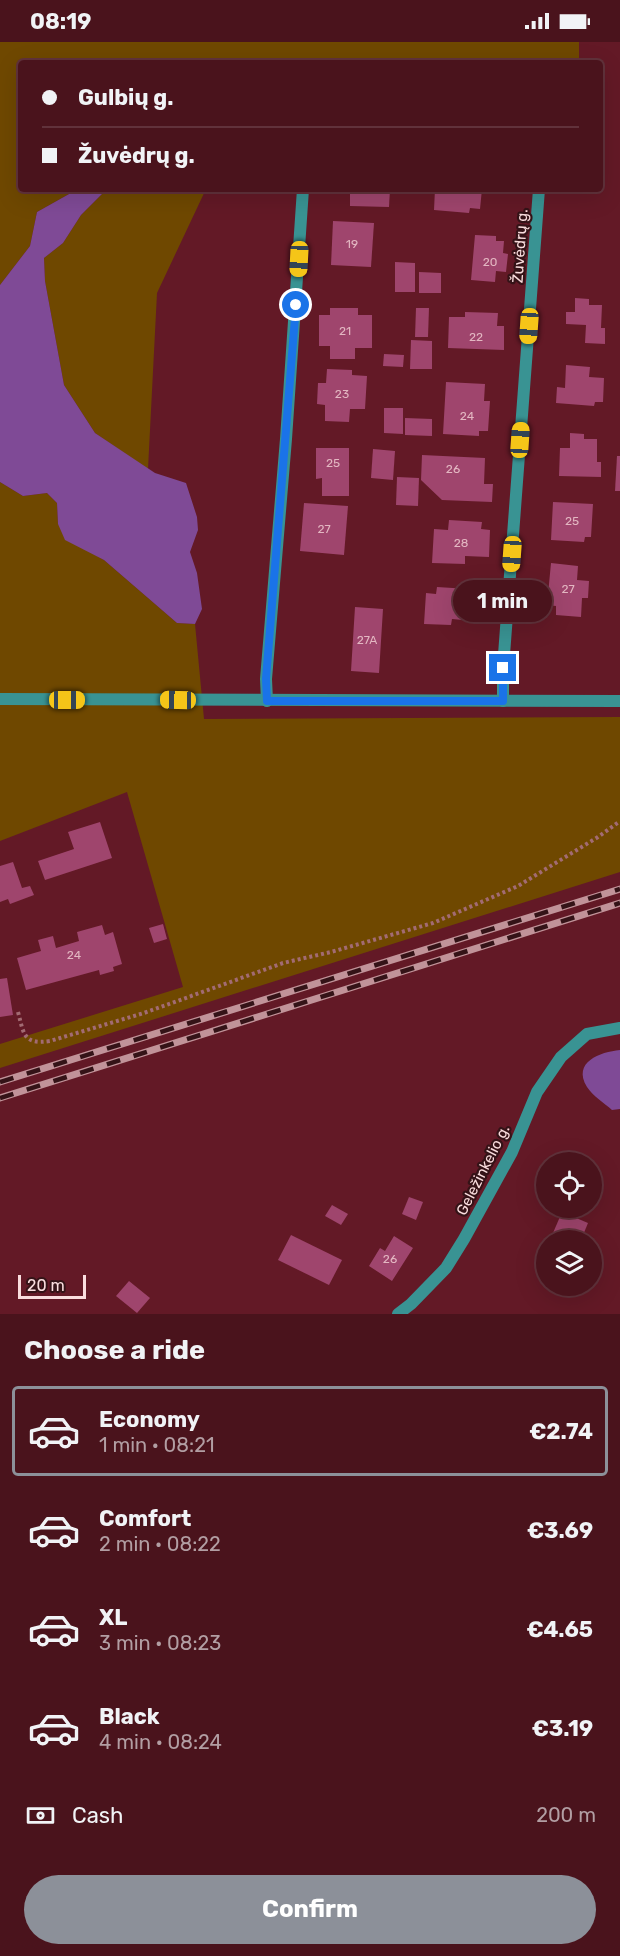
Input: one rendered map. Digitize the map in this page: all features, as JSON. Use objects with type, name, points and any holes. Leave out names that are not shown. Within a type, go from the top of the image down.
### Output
[{"type":"street","points":[[267,701],[266,679],[288,416],[303,192]]},
{"type":"street","name":"Žuvėdrų g.","points":[[503,701],[504,657],[539,192]]},
{"type":"street","points":[[0,699],[620,700]]},
{"type":"street","name":"Geležinkelio g.","points":[[398,1314],[446,1268],[512,1152],[537,1092],[561,1058],[587,1034],[620,1028]]},
{"type":"path","points":[[18,1012],[24,1036],[38,1043],[50,1041],[144,1013],[283,963],[332,952],[433,923],[518,886],[620,821]]},
{"type":"shaded area","points":[[0,42],[579,42],[579,60],[18,60],[18,192],[73,192],[37,212],[30,246],[0,285]]},
{"type":"shaded area","points":[[73,192],[104,192],[81,215],[63,243],[44,258],[45,281],[64,385],[95,433],[155,473],[186,483],[197,517],[198,530],[190,552],[197,573],[202,609],[195,624],[177,623],[104,560],[65,540],[58,524],[57,503],[47,493],[23,496],[0,482],[0,285],[30,246],[37,212]]},
{"type":"shaded area","points":[[104,192],[205,192],[157,293],[148,469],[95,433],[64,385],[45,281],[44,258],[63,243],[81,215]]},
{"type":"shaded area","points":[[0,482],[23,496],[47,493],[57,503],[58,524],[177,623],[195,624],[204,719],[620,717],[620,872],[0,1068],[0,1044],[183,987],[127,792],[0,841]]},
{"type":"shaded area","points":[[620,1050],[620,1109],[612,1110],[587,1087],[583,1071],[590,1060],[597,1056]]},
{"type":"building","points":[[350,192],[390,192],[389,207],[350,206]]},
{"type":"building","points":[[435,192],[482,192],[480,209],[470,208],[469,213],[434,210]]},
{"type":"building","points":[[333,221],[374,223],[371,267],[331,265]]},
{"type":"building","points":[[475,235],[496,236],[496,241],[504,241],[503,253],[508,254],[506,272],[496,271],[495,282],[471,280]]},
{"type":"building","points":[[395,262],[415,263],[415,292],[395,292]]},
{"type":"building","points":[[419,272],[441,273],[441,293],[419,293]]},
{"type":"building","points":[[575,298],[589,299],[589,305],[602,305],[601,328],[605,328],[605,344],[585,343],[586,325],[566,324],[566,312],[575,312]]},
{"type":"building","points":[[330,308],[358,308],[358,315],[372,315],[372,348],[355,348],[355,359],[330,359],[330,346],[319,346],[319,315],[330,315]]},
{"type":"building","points":[[416,308],[429,308],[428,337],[415,337]]},
{"type":"building","points":[[465,312],[498,313],[497,326],[504,326],[504,350],[448,348],[449,317],[465,317]]},
{"type":"building","points":[[411,340],[432,341],[432,369],[410,369]]},
{"type":"building","points":[[384,354],[404,355],[403,367],[383,366]]},
{"type":"building","points":[[566,365],[590,367],[589,377],[604,378],[603,402],[595,402],[594,406],[556,403],[557,387],[565,388]]},
{"type":"building","points":[[327,369],[352,370],[352,375],[367,376],[365,409],[350,409],[349,422],[325,421],[325,405],[317,404],[318,383],[326,383]]},
{"type":"building","points":[[446,382],[485,384],[484,401],[490,401],[488,431],[479,431],[479,436],[443,434]]},
{"type":"building","points":[[384,408],[403,408],[403,434],[384,433]]},
{"type":"building","points":[[405,418],[432,419],[432,436],[405,435]]},
{"type":"building","points":[[570,433],[584,434],[584,439],[597,439],[597,462],[601,462],[601,477],[559,476],[560,448],[570,448]]},
{"type":"building","points":[[316,448],[349,448],[349,496],[322,496],[322,478],[316,479]]},
{"type":"building","points":[[373,449],[395,451],[393,480],[371,478]]},
{"type":"building","points":[[422,455],[485,458],[484,484],[493,484],[492,502],[442,500],[421,480]]},
{"type":"building","points":[[617,456],[620,456],[620,491],[615,491]]},
{"type":"building","points":[[397,477],[419,478],[418,506],[396,505]]},
{"type":"building","points":[[553,502],[593,504],[591,537],[585,537],[584,542],[551,540]]},
{"type":"building","points":[[304,503],[348,506],[344,555],[300,551]]},
{"type":"building","points":[[449,520],[482,522],[481,529],[490,530],[489,557],[465,556],[465,564],[432,563],[434,529],[448,530]]},
{"type":"building","points":[[551,563],[578,566],[577,580],[589,581],[588,598],[582,598],[581,617],[556,615],[556,606],[547,605]]},
{"type":"building","points":[[437,587],[469,589],[469,595],[475,596],[473,621],[452,619],[451,625],[424,624],[426,593],[436,594]]},
{"type":"building","points":[[355,607],[383,609],[379,673],[351,671]]},
{"type":"building","points":[[100,822],[112,858],[45,880],[38,861],[74,849],[68,832]]},
{"type":"building","points":[[13,862],[22,888],[30,886],[34,895],[10,904],[8,899],[0,902],[0,866]]},
{"type":"building","points":[[163,924],[167,939],[154,943],[149,928]]},
{"type":"building","points":[[102,925],[105,935],[113,932],[122,964],[113,967],[114,971],[100,975],[99,970],[26,990],[17,958],[41,951],[38,940],[53,936],[56,948],[79,941],[77,932]]},
{"type":"building","points":[[7,978],[13,1015],[0,1017],[0,979]]},
{"type":"building","points":[[409,1197],[423,1202],[416,1220],[402,1214]]},
{"type":"building","points":[[332,1205],[348,1214],[341,1225],[325,1216]]},
{"type":"building","points":[[559,1218],[576,1218],[588,1223],[585,1230],[554,1230]]},
{"type":"building","points":[[291,1235],[342,1260],[329,1285],[278,1260]]},
{"type":"building","points":[[394,1236],[413,1248],[392,1281],[369,1266],[380,1248],[385,1251]]},
{"type":"building","points":[[129,1281],[150,1298],[137,1313],[116,1296]]},
{"type":"railway","points":[[0,1082],[620,889]]},
{"type":"railway","points":[[0,1098],[620,903]]},
{"type":"route","points":[[296,305],[266,679],[267,701],[503,701],[503,668]]}]
